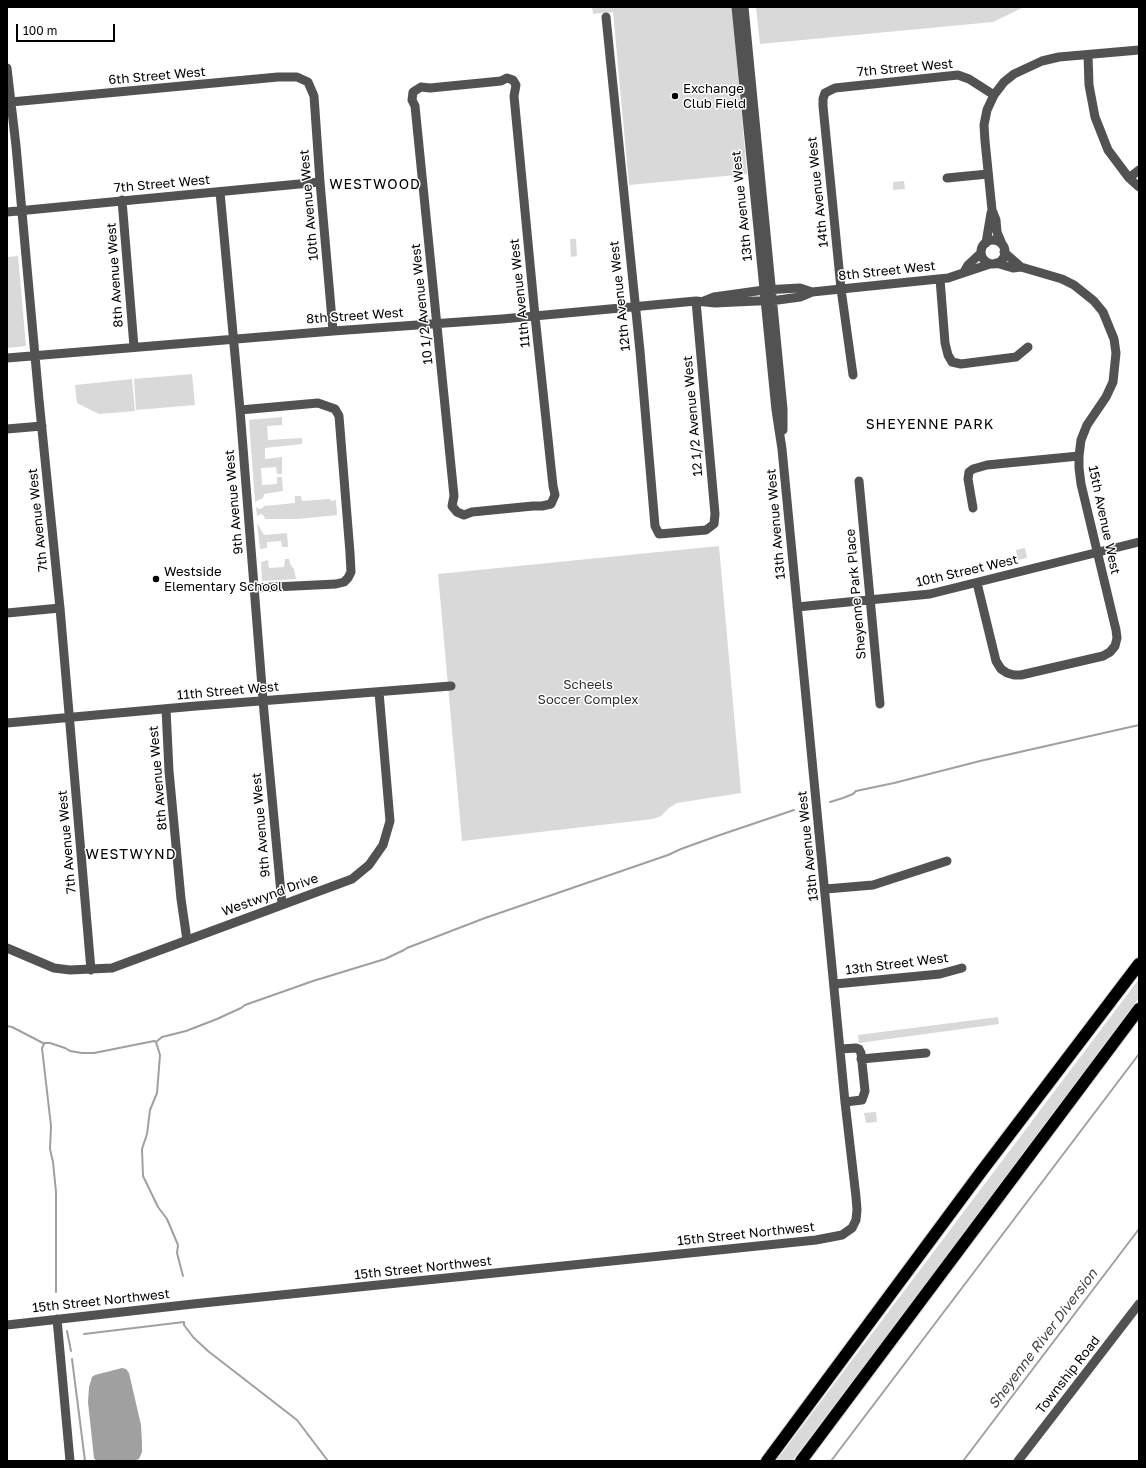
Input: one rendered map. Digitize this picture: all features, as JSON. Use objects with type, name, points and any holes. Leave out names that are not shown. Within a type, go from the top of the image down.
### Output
[{"type":"highway","points":[[767,1461],[981,1172],[1139,964]]},
{"type":"highway","points":[[801,1461],[1139,1009]]},
{"type":"street","name":"13th Avenue West","points":[[736,7],[768,295]]},
{"type":"street","name":"13th Avenue West","points":[[744,7],[776,410],[782,449],[826,889],[845,1102],[857,1210],[856,1220],[852,1228],[842,1235]]},
{"type":"street","name":"12th Avenue West","points":[[606,17],[655,526],[659,534],[696,531]]},
{"type":"street","points":[[981,253],[984,260],[993,264],[1002,259],[1003,248],[997,232],[996,220],[992,210],[984,125],[987,110],[994,95],[1004,82],[1014,74],[1036,63],[1059,57],[1139,50]]},
{"type":"street","points":[[1088,55],[1089,85],[1095,117],[1108,150],[1129,178],[1139,187]]},
{"type":"street","name":"7th Avenue West","points":[[7,68],[60,608],[91,970]]},
{"type":"street","name":"7th Street West","points":[[825,93],[835,88],[958,75],[969,79],[994,95]]},
{"type":"street","name":"6th Street West","points":[[11,102],[278,77],[297,77],[304,80]]},
{"type":"street","name":"10 1/2 Avenue West","points":[[456,512],[452,506],[454,496],[415,106],[412,100],[413,92],[421,87],[430,88],[501,81],[507,78],[513,80]]},
{"type":"street","name":"10th Avenue West","points":[[304,80],[308,82],[314,96],[333,331]]},
{"type":"street","name":"11th Avenue West","points":[[456,512],[464,515],[472,512],[542,506],[551,504],[555,495],[535,316],[514,96],[516,85],[513,80]]},
{"type":"street","name":"14th Avenue West","points":[[825,93],[823,106],[841,289],[853,375]]},
{"type":"street","points":[[1129,178],[1139,170]]},
{"type":"street","points":[[947,178],[988,174]]},
{"type":"street","name":"7th Street West","points":[[7,212],[320,182]]},
{"type":"street","name":"9th Avenue West","points":[[220,192],[240,410],[263,701],[282,904]]},
{"type":"street","name":"8th Avenue West","points":[[122,200],[134,347]]},
{"type":"street","points":[[964,272],[968,265],[981,253],[983,246],[986,243],[992,210]]},
{"type":"street","points":[[986,243],[992,240],[999,242],[1003,248]]},
{"type":"street","name":"15th Avenue West","points":[[1003,248],[1021,267]]},
{"type":"street","name":"8th Street West","points":[[7,358],[535,316],[700,301],[714,297],[768,295],[800,297],[812,292],[952,277],[964,272],[972,271],[980,266],[993,264]]},
{"type":"street","name":"15th Avenue West","points":[[976,583],[996,661],[1001,669],[1007,673],[1021,675],[1103,656],[1110,652],[1115,646],[1117,638],[1116,630],[1081,484],[1079,456],[1081,440],[1087,425],[1106,397],[1112,382],[1116,353],[1114,339],[1103,312],[1084,292],[1062,279],[1021,267],[1013,268],[993,264]]},
{"type":"street","points":[[940,279],[945,343],[948,355],[952,362],[972,364],[1016,357],[1028,347]]},
{"type":"street","name":"12 1/2 Avenue West","points":[[696,531],[706,530],[714,524],[715,514],[700,301]]},
{"type":"street","points":[[240,410],[318,403],[335,408],[339,416],[350,553],[351,572],[344,582],[336,584],[254,588]]},
{"type":"street","points":[[7,429],[42,426]]},
{"type":"street","points":[[973,508],[968,479],[969,472],[973,469],[987,465],[1079,456]]},
{"type":"street","name":"Sheyenne Park Place","points":[[859,481],[880,704]]},
{"type":"street","name":"10th Street West","points":[[797,607],[923,595],[1139,542]]},
{"type":"street","points":[[7,613],[60,608]]},
{"type":"street","name":"11th Street West","points":[[7,723],[451,686]]},
{"type":"street","name":"Westwynd Drive","points":[[7,948],[54,968],[91,970],[112,968],[352,879],[369,865],[383,845],[390,821],[379,692]]},
{"type":"street","name":"8th Avenue West","points":[[166,709],[169,770],[181,900],[187,940]]},
{"type":"street","points":[[826,889],[873,884],[947,862]]},
{"type":"street","name":"13th Street West","points":[[835,984],[940,974],[962,968]]},
{"type":"street","points":[[841,1049],[856,1048],[859,1049],[861,1053],[864,1097],[859,1101],[845,1102]]},
{"type":"street","points":[[861,1059],[926,1053]]},
{"type":"street","name":"15th Street Northwest","points":[[7,1325],[193,1304],[808,1241],[832,1238],[842,1235]]},
{"type":"street","name":"Township Road","points":[[1018,1461],[1139,1304]]},
{"type":"street","points":[[57,1319],[70,1461]]},
{"type":"green space","points":[[592,7],[732,7],[747,174],[629,185],[613,12],[593,14]]},
{"type":"green space","points":[[756,7],[1024,7],[993,22],[760,44]]},
{"type":"green space","points":[[904,181],[905,189],[893,190],[893,182]]},
{"type":"green space","points":[[570,239],[576,239],[577,256],[571,257]]},
{"type":"green space","points":[[18,256],[26,346],[7,348],[7,257]]},
{"type":"green space","points":[[192,374],[195,405],[136,410],[134,379]]},
{"type":"green space","points":[[132,379],[135,411],[99,414],[77,403],[75,385]]},
{"type":"green space","points":[[282,417],[282,425],[267,426],[268,440],[302,438],[302,444],[265,448],[265,459],[282,457],[282,474],[277,474],[276,467],[261,468],[262,485],[277,484],[277,477],[282,477],[283,491],[264,494],[263,498],[255,502],[249,420]]},
{"type":"green space","points":[[295,496],[301,496],[302,501],[336,500],[337,515],[298,519],[265,519],[261,514],[257,516],[256,507],[259,509],[263,508],[264,506],[295,503]]},
{"type":"green space","points":[[257,523],[264,535],[287,533],[288,547],[282,547],[281,541],[267,542],[267,548],[260,549]]},
{"type":"green space","name":"Scheels Soccer Complex","points":[[719,546],[741,793],[677,803],[661,816],[653,819],[462,841],[438,574]]},
{"type":"green space","points":[[1025,548],[1027,558],[1018,560],[1016,550]]},
{"type":"green space","points":[[285,559],[289,559],[290,564],[294,569],[296,579],[262,581],[261,562],[268,560],[269,568],[284,567]]},
{"type":"green space","points":[[1139,979],[1139,998],[894,1326],[792,1461],[776,1461]]},
{"type":"green space","points":[[998,1017],[999,1024],[859,1043],[858,1035]]},
{"type":"green space","points":[[876,1112],[877,1122],[866,1123],[864,1113]]},
{"type":"shaded area","points":[[122,1368],[126,1369],[129,1373],[141,1425],[142,1452],[139,1459],[134,1461],[96,1461],[94,1458],[88,1402],[89,1387],[92,1377],[95,1375]]},
{"type":"waterway","points":[[830,802],[853,794],[856,791],[1139,725]]},
{"type":"waterway","points":[[7,1026],[12,1027],[43,1043],[50,1043],[70,1051],[82,1053],[94,1053],[154,1041],[156,1042],[162,1037],[186,1031],[217,1019],[245,1005],[313,981],[385,959],[407,948],[485,918],[794,810]]},
{"type":"waterway","points":[[156,1042],[160,1055],[157,1093],[150,1110],[147,1134],[142,1149],[143,1176],[158,1207],[167,1219],[178,1245],[177,1253],[183,1276]]},
{"type":"waterway","points":[[44,1044],[42,1048],[51,1126],[50,1149],[56,1192],[56,1292]]},
{"type":"waterway","points":[[831,1461],[1139,1054]]},
{"type":"waterway","name":"Sheyenne River Diversion","points":[[963,1461],[1139,1229]]},
{"type":"waterway","points":[[84,1334],[184,1322],[184,1325],[193,1337],[208,1351],[297,1420],[328,1461]]},
{"type":"waterway","points":[[67,1331],[71,1351]]},
{"type":"waterway","points":[[72,1359],[85,1461]]},
{"type":"place","name":"Exchange Club Field","points":[[675,96]]},
{"type":"place","name":"Westside Elementary School","points":[[156,579]]},
{"type":"district","name":"WESTWOOD","points":[[375,185]]},
{"type":"district","name":"SHEYENNE PARK","points":[[930,425]]},
{"type":"district","name":"WESTWYND","points":[[131,855]]}]
